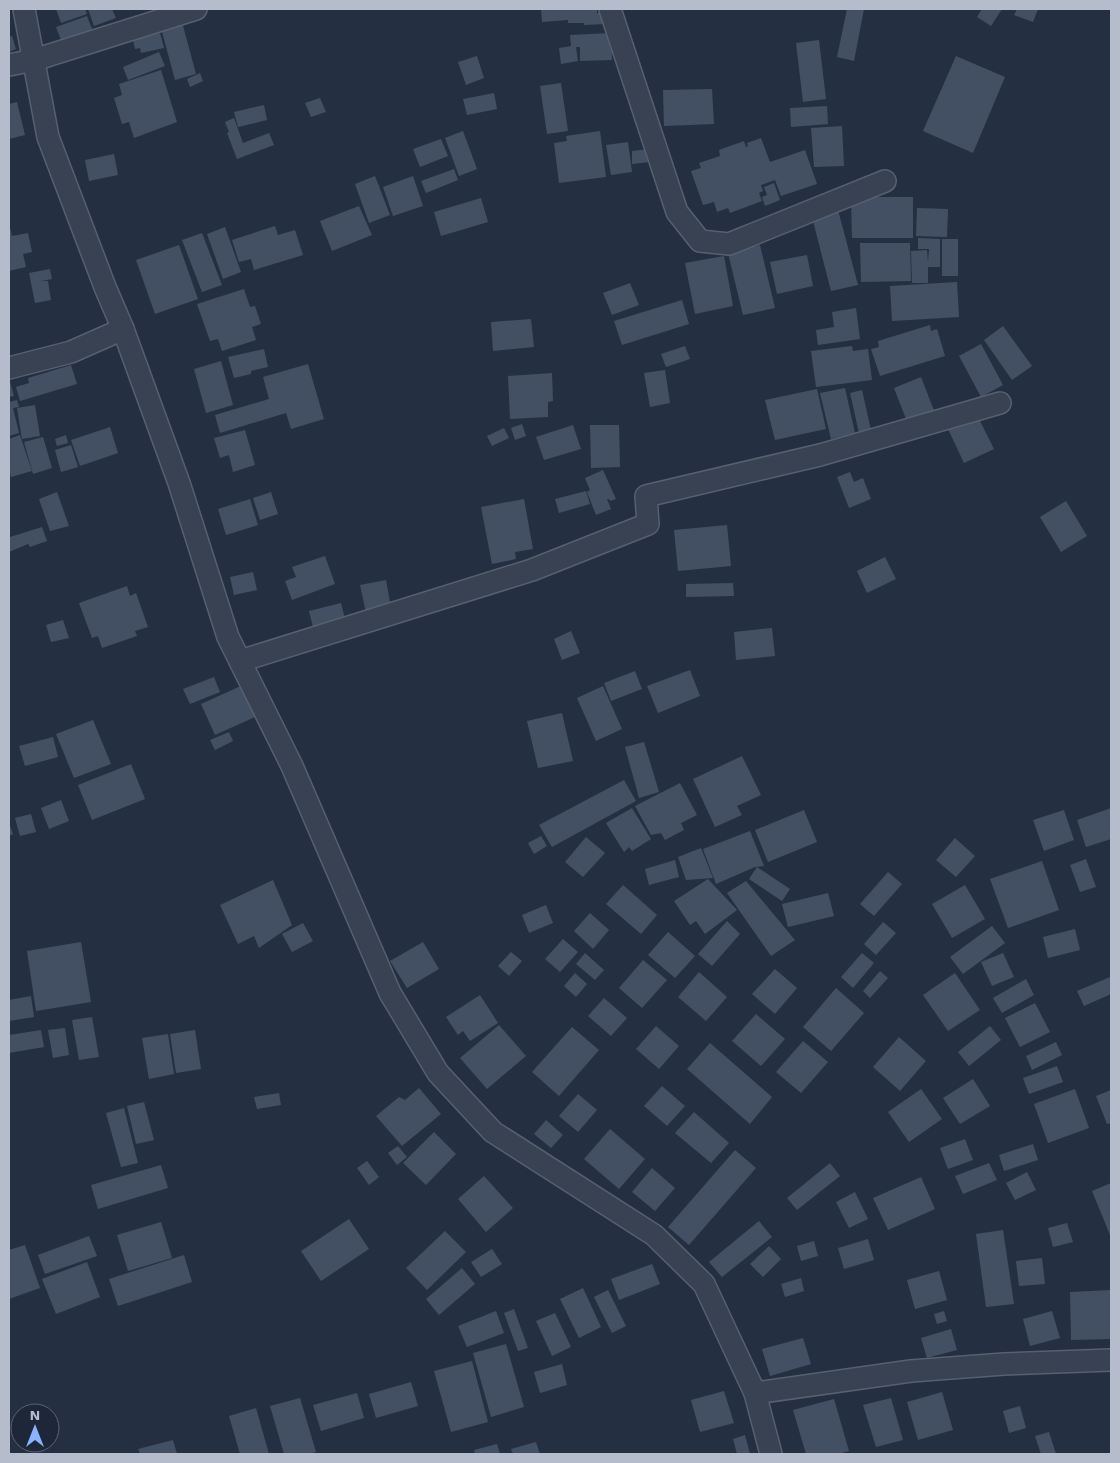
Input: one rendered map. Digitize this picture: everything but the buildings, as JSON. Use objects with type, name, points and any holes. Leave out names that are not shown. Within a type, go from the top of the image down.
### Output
[{"type":"street","points":[[24,9],[48,137],[179,483],[228,637],[292,766],[390,993],[438,1073],[493,1132],[654,1234],[704,1284],[755,1393],[772,1454]]},
{"type":"street","points":[[9,65],[34,60],[196,9]]},
{"type":"street","points":[[610,9],[677,212],[700,241],[730,244],[885,180]]},
{"type":"street","points":[[9,368],[72,352],[122,329]]},
{"type":"street","points":[[240,661],[532,570],[648,524],[646,496],[820,454],[1000,403]]},
{"type":"street","points":[[755,1393],[911,1371],[1004,1364],[1111,1360]]}]
